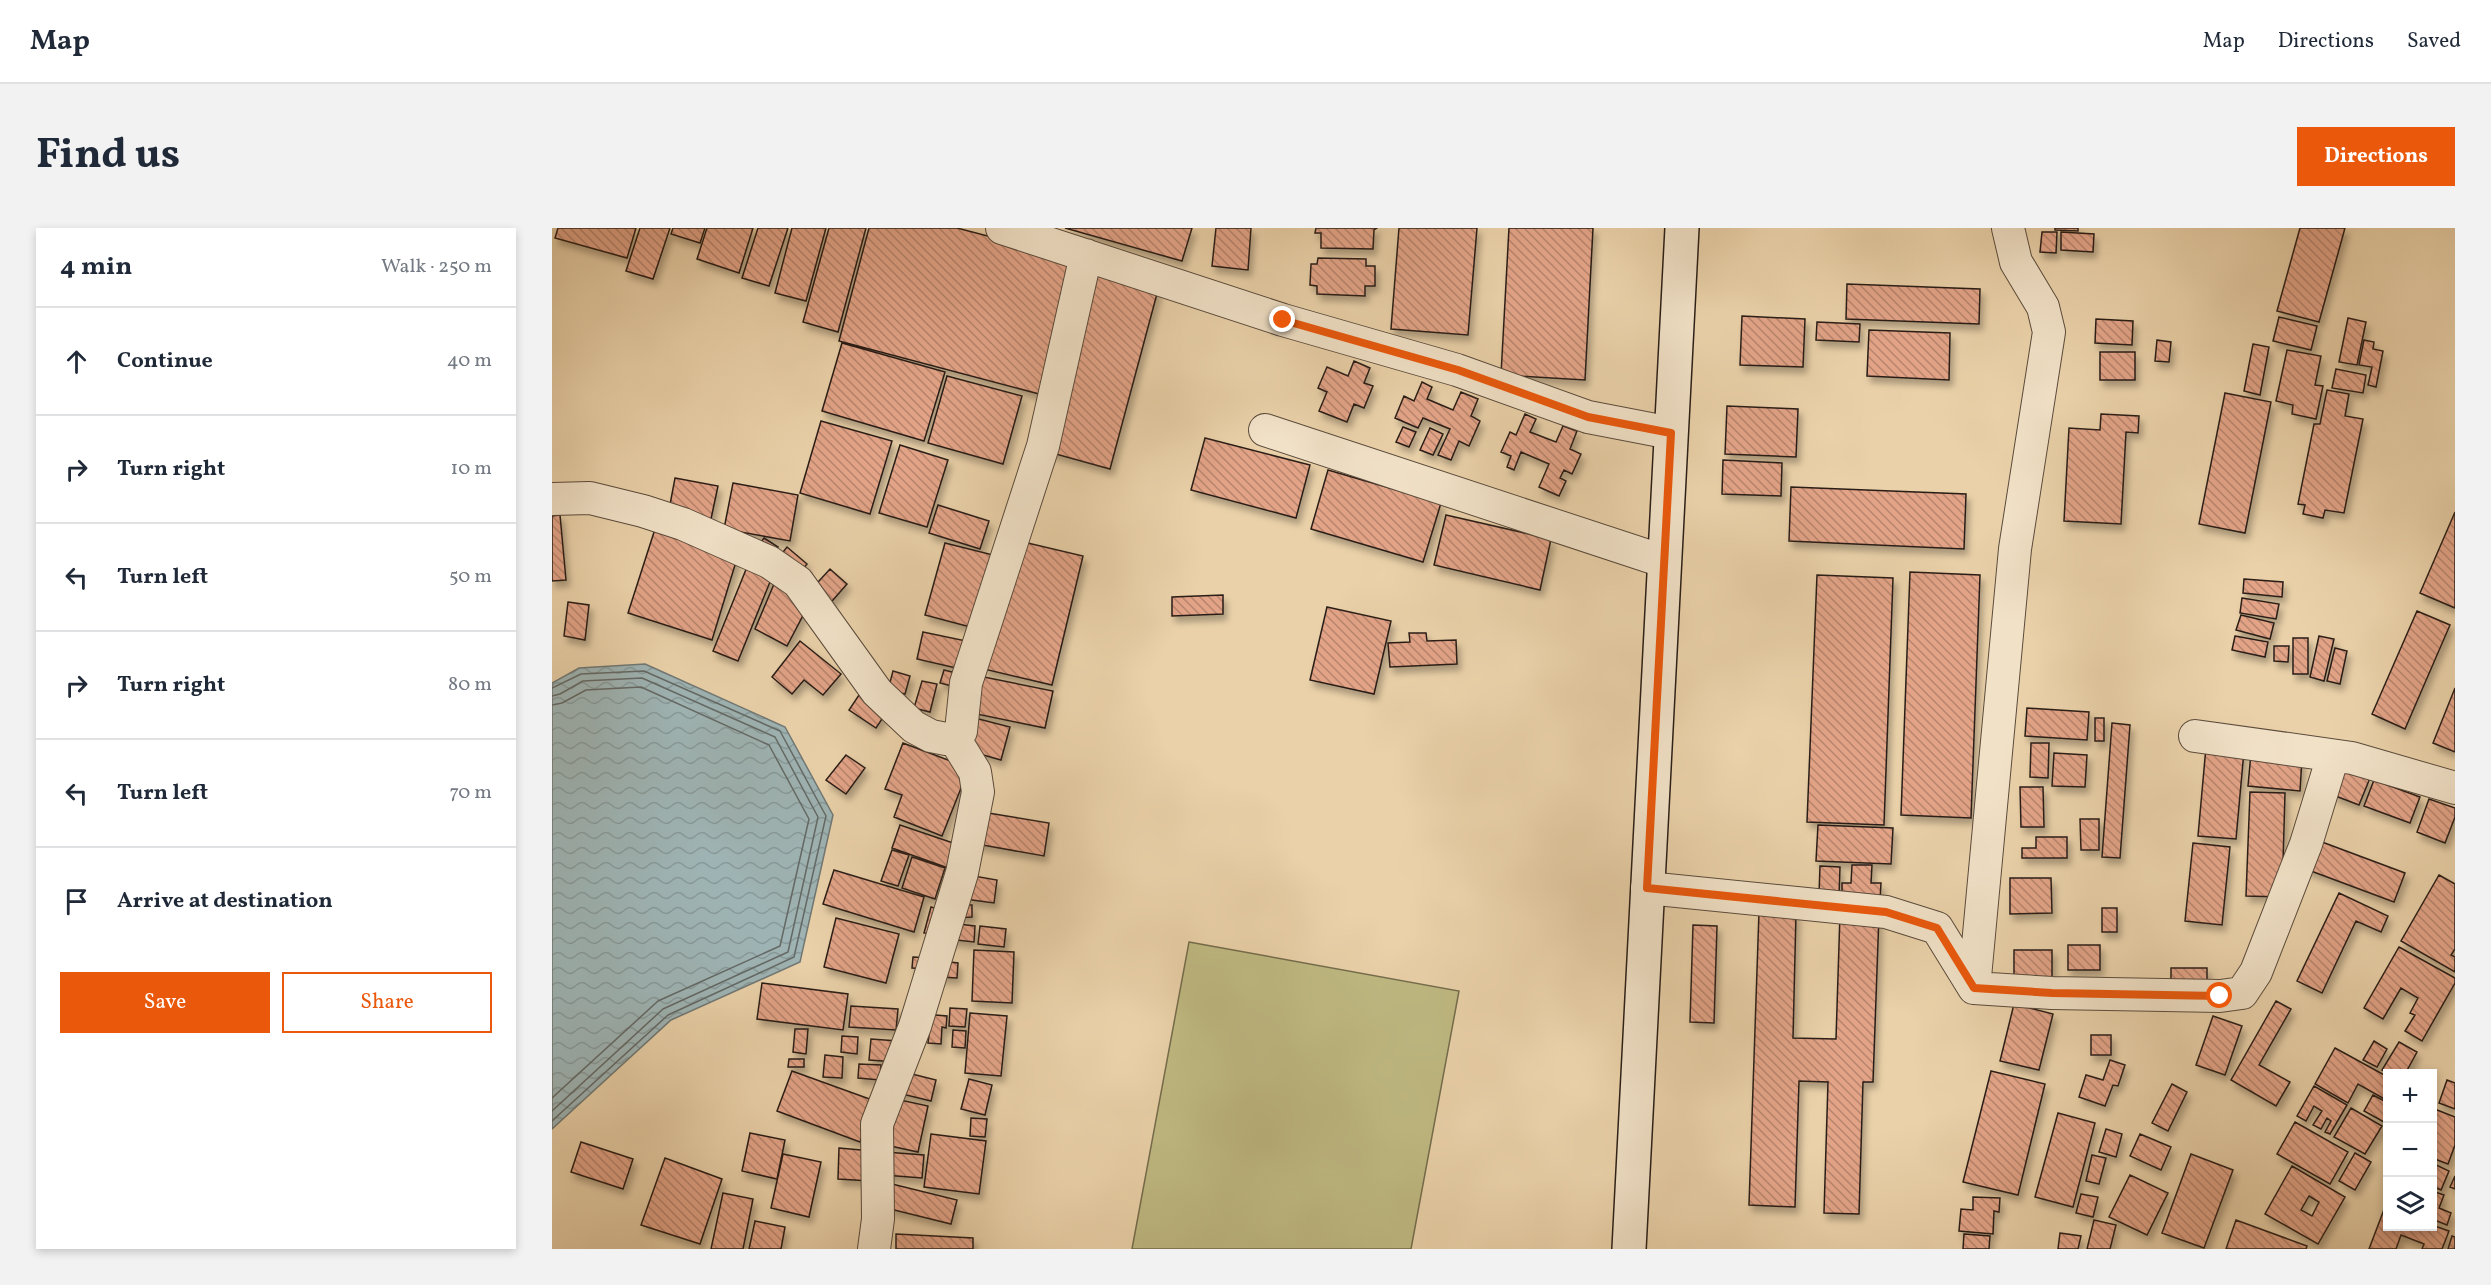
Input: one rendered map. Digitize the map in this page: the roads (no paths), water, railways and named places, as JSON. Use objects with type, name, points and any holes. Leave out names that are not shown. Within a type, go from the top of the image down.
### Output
[{"type":"main road","points":[[1629,1249],[1682,228]]},
{"type":"street","points":[[1002,228],[1283,320],[1458,370],[1588,417],[1671,433]]},
{"type":"street","points":[[1974,988],[2015,549],[2049,332],[2043,307],[2016,262],[2008,228]]},
{"type":"street","points":[[552,500],[590,498],[643,511],[683,524],[769,562],[798,582],[877,692],[914,727],[931,736],[954,738],[961,731],[966,683],[1043,446],[1086,255]]},
{"type":"street","points":[[1265,430],[1664,561]]},
{"type":"street","points":[[2196,736],[2352,758],[2455,788]]},
{"type":"street","points":[[874,1249],[878,1219],[877,1124],[915,1026],[955,895],[978,792],[975,772],[954,738]]},
{"type":"street","points":[[1974,988],[2052,993],[2220,996],[2242,993],[2256,972],[2306,844],[2333,756]]},
{"type":"street","points":[[1647,888],[1886,912],[1937,928],[1974,988]]},
{"type":"water","points":[[645,664],[785,727],[833,815],[800,962],[671,1020],[552,1129],[552,683],[579,668]]}]
